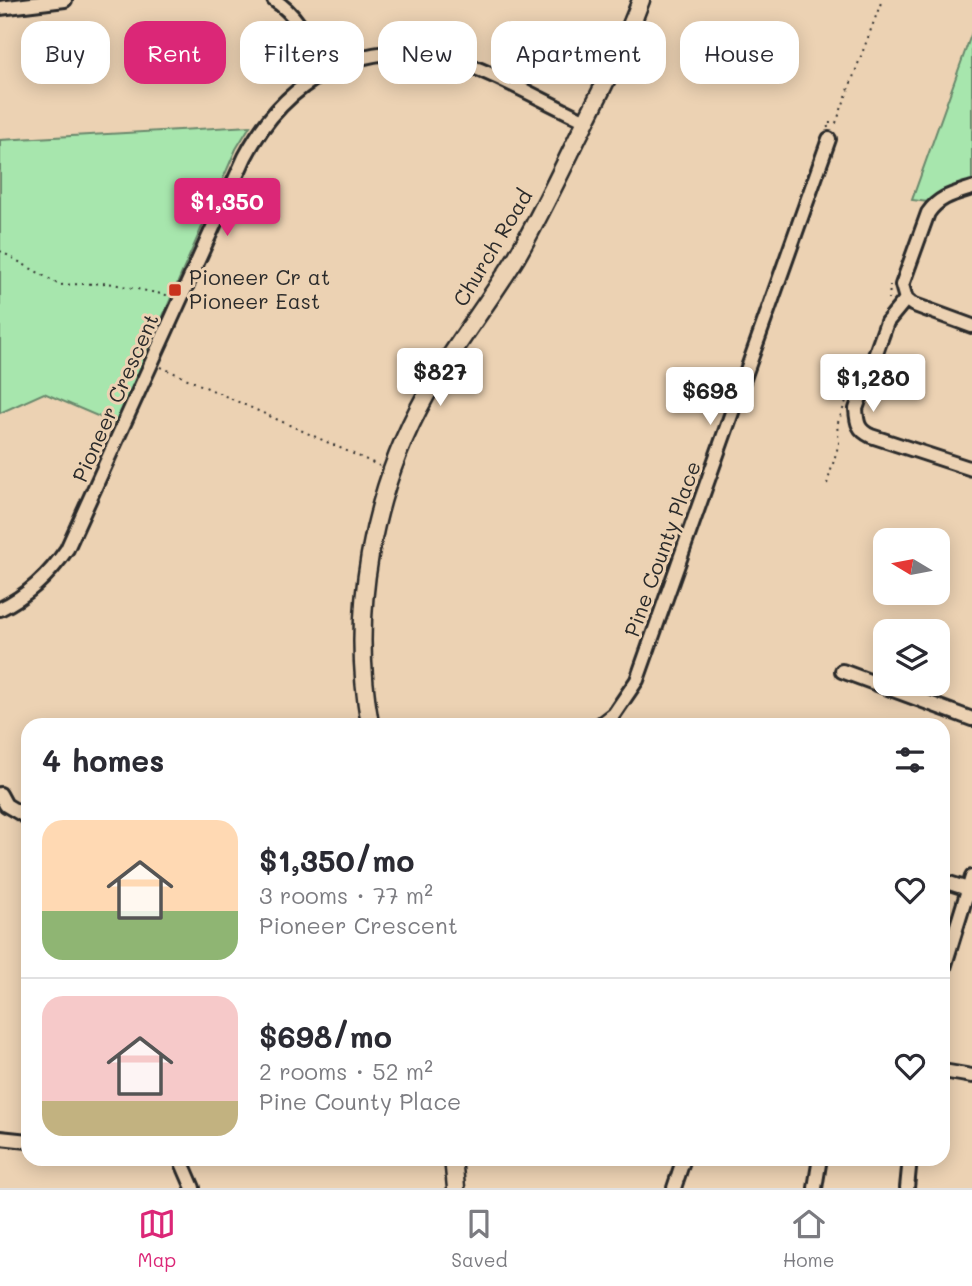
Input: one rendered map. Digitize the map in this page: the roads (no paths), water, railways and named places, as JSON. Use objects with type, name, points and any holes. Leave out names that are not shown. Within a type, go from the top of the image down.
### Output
[{"type":"main road","name":"Church Road","points":[[369,718],[363,668],[365,592],[376,528],[392,471],[425,398],[447,359],[535,225],[641,0]]},
{"type":"main road","points":[[454,1166],[456,1188]]},
{"type":"street","points":[[0,8],[65,0]]},
{"type":"street","points":[[274,0],[287,8],[296,21]]},
{"type":"street","name":"Pioneer Crescent","points":[[364,59],[376,55],[408,53],[435,56],[477,69],[586,121]]},
{"type":"street","name":"Pioneer Crescent","points":[[0,609],[32,590],[56,566],[67,549],[254,141],[278,108],[306,84]]},
{"type":"street","name":"Pine County Place","points":[[608,718],[638,680],[830,139]]},
{"type":"street","points":[[972,188],[945,196],[934,204],[928,213],[902,285],[906,299],[918,307],[972,326]]},
{"type":"street","points":[[906,299],[887,322],[856,409],[856,421],[861,432],[972,469]]},
{"type":"street","points":[[842,671],[972,719]]},
{"type":"street","points":[[0,794],[6,805],[21,814]]},
{"type":"street","points":[[950,882],[970,884],[950,948]]},
{"type":"street","points":[[950,1072],[972,1076]]},
{"type":"street","points":[[0,1138],[21,1140]]},
{"type":"street","points":[[183,1166],[193,1188]]},
{"type":"street","points":[[674,1188],[681,1166]]},
{"type":"street","points":[[816,1188],[819,1166]]},
{"type":"street","points":[[907,1188],[909,1166]]},
{"type":"place","name":"Pioneer Cr at Pioneer East","points":[[175,290]]}]
